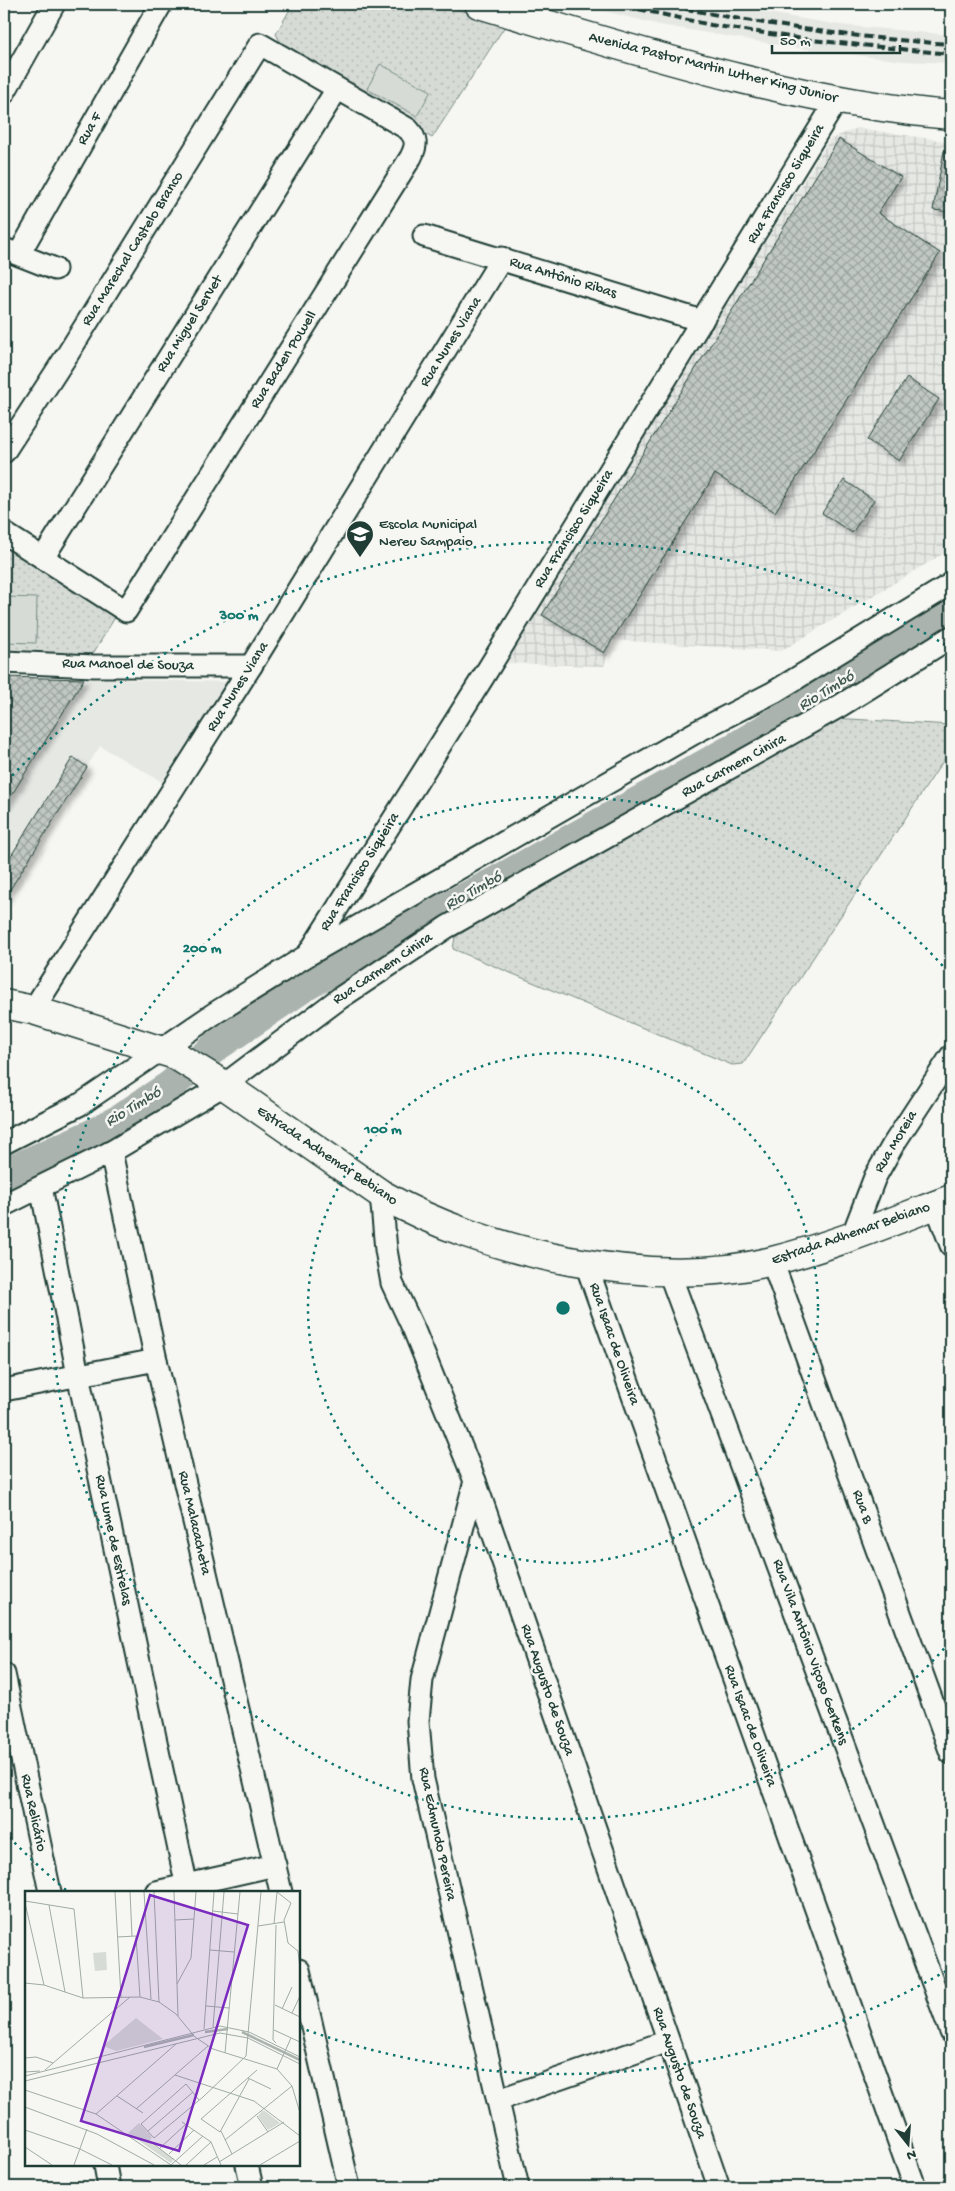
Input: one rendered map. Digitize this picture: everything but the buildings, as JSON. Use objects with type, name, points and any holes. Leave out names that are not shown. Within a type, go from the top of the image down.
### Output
[{"type":"main road","name":"Avenida Pastor Martin Luther King Junior","points":[[478,4],[726,74],[837,100],[951,115]]},
{"type":"main road","name":"Estrada Adhemar Bebiano","points":[[4,1004],[33,1010],[168,1052],[218,1081],[381,1194],[403,1207],[454,1230],[490,1243],[586,1264],[669,1272],[735,1268],[772,1261],[944,1202]]},
{"type":"street","points":[[4,93],[54,4]]},
{"type":"street","name":"Rua F","points":[[11,251],[161,4]]},
{"type":"street","name":"Rua Baden Powell","points":[[4,533],[126,611],[416,148],[413,135],[408,129],[260,44]]},
{"type":"street","name":"Rua Marechal Castelo Branco","points":[[4,452],[74,344],[260,44]]},
{"type":"street","name":"Rua Miguel Servet","points":[[43,558],[337,89]]},
{"type":"street","name":"Rua Francisco Siqueira","points":[[308,955],[482,678],[837,100]]},
{"type":"street","name":"Rua Antônio Ribas","points":[[424,236],[502,258],[702,321]]},
{"type":"street","points":[[11,251],[55,269]]},
{"type":"street","name":"Rua Nunes Viana","points":[[33,1010],[252,666],[502,258]]},
{"type":"street","points":[[4,1143],[81,1104],[168,1052],[308,955],[698,731],[774,692],[951,584]]},
{"type":"street","name":"Rua Carmem Cinira","points":[[4,1205],[111,1152],[447,927],[838,707],[951,637]]},
{"type":"street","name":"Rua Manoel de Souza","points":[[4,662],[94,666],[252,666]]},
{"type":"street","name":"Rua Moreia","points":[[853,1234],[879,1169],[951,1056]]},
{"type":"street","name":"Rua Malacacheta","points":[[111,1152],[156,1360],[281,1891]]},
{"type":"street","name":"Rua Lume de Estrelas","points":[[41,1187],[78,1375],[187,1889]]},
{"type":"street","name":"Rua Augusto de Souza","points":[[381,1194],[386,1250],[392,1284],[414,1330],[475,1481],[719,2187]]},
{"type":"street","points":[[944,1202],[951,1245]]},
{"type":"street","name":"Rua B","points":[[772,1261],[951,1753]]},
{"type":"street","name":"Rua Isaac de Oliveira","points":[[586,1264],[914,2187]]},
{"type":"street","name":"Rua Vila Antônio Viçoso Gerkens","points":[[669,1272],[951,2032]]},
{"type":"street","points":[[4,1390],[156,1360]]},
{"type":"street","name":"Rua Edmundo Pereira","points":[[475,1481],[422,1680],[418,1721],[423,1778],[518,2187]]},
{"type":"street","name":"Rua Relicário","points":[[4,1674],[50,1891]]},
{"type":"street","points":[[166,1891],[187,1889],[275,1865]]},
{"type":"street","points":[[300,1974],[349,2187]]},
{"type":"street","points":[[498,2100],[668,2041]]},
{"type":"street","points":[[105,2166],[109,2187]]},
{"type":"street","points":[[247,2166],[252,2187]]},
{"type":"shaded area","points":[[293,4],[439,4],[507,23],[432,138],[285,50],[276,34]]},
{"type":"shaded area","points":[[576,4],[714,4],[840,25],[951,35],[951,63],[904,61],[790,47],[660,25]]},
{"type":"shaded area","points":[[380,64],[431,91],[417,116],[367,89]]},
{"type":"shaded area","points":[[858,128],[951,142],[951,549],[781,651],[612,640],[604,666],[501,663],[830,139]]},
{"type":"shaded area","points":[[4,542],[117,614],[94,652],[88,655],[4,653]]},
{"type":"shaded area","points":[[4,597],[37,598],[36,643],[4,642]]},
{"type":"shaded area","points":[[4,677],[227,682],[164,783],[100,746],[4,899]]},
{"type":"shaded area","points":[[833,718],[951,725],[951,749],[743,1064],[732,1065],[453,949],[455,937]]},
{"type":"waterway","name":"Rio Timbó","points":[[4,1174],[91,1135],[119,1120],[170,1086],[215,1047],[302,988],[349,960],[499,880],[731,750],[951,617]]},
{"type":"railway","points":[[615,4],[711,25],[810,40],[951,54]]},
{"type":"railway","points":[[662,4],[806,29],[878,38],[951,44]]},
{"type":"place","name":"Escola Municipal Nereu Sampaio","points":[[360,558]]}]
